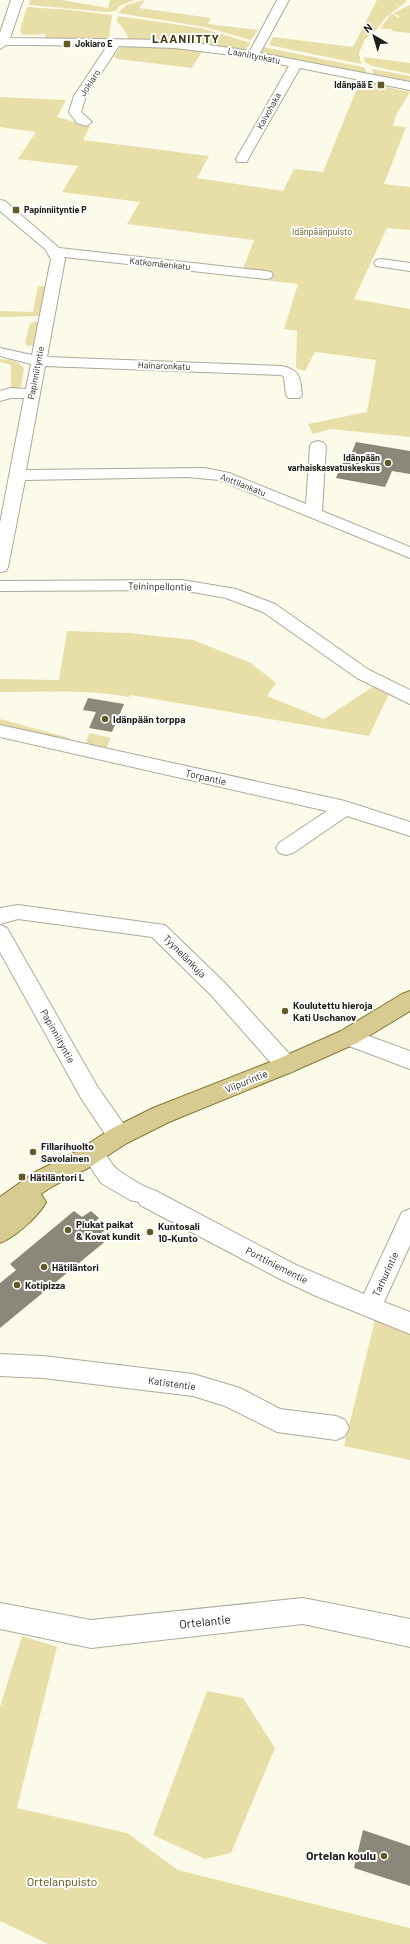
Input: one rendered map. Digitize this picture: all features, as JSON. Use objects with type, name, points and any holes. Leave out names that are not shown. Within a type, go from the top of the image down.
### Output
[{"type":"main road","name":"Viipurintie","points":[[0,1211],[44,1179],[87,1157],[119,1136],[161,1115],[286,1065],[349,1037],[410,1000]]},
{"type":"main road","name":"Viipurintie","points":[[0,1233],[87,1157]]},
{"type":"street","points":[[0,43],[17,0]]},
{"type":"street","points":[[253,56],[283,0]]},
{"type":"street","name":"Laaniitynkatu","points":[[0,43],[116,42],[175,44],[253,56],[410,86]]},
{"type":"street","name":"Jokiaro","points":[[86,122],[81,120],[75,112],[80,96],[116,42]]},
{"type":"street","name":"Kaivohaka","points":[[242,159],[296,64]]},
{"type":"street","points":[[0,204],[44,240],[55,252]]},
{"type":"street","name":"Katkomäenkatu","points":[[55,252],[266,275]]},
{"type":"street","name":"Papinniityntie","points":[[0,567],[4,527],[17,475],[58,259],[55,252]]},
{"type":"street","points":[[381,263],[410,267]]},
{"type":"street","name":"Hainaronkatu","points":[[0,352],[39,361],[254,369],[289,373],[292,377],[294,395]]},
{"type":"street","points":[[0,396],[11,393],[32,394]]},
{"type":"street","points":[[314,513],[318,446]]},
{"type":"street","name":"Anttilankatu","points":[[17,475],[205,473],[223,476],[410,553]]},
{"type":"street","name":"Teininpellontie","points":[[0,586],[182,585],[230,593],[269,608],[363,674],[410,698]]},
{"type":"street","name":"Torpantie","points":[[0,731],[345,808],[410,830]]},
{"type":"street","points":[[286,848],[345,808]]},
{"type":"street","name":"Tyynelänkuja","points":[[0,916],[18,912],[158,930],[209,980],[286,1065]]},
{"type":"street","name":"Papinniityntie","points":[[2,943],[89,1092],[119,1136]]},
{"type":"street","points":[[349,1037],[410,1060]]},
{"type":"street","name":"Porttiniementie","points":[[87,1157],[109,1176],[143,1196],[288,1272],[410,1323]]},
{"type":"street","name":"Tarhurintie","points":[[370,1307],[410,1219]]},
{"type":"street","name":"Katistentie","points":[[0,1365],[42,1367],[193,1385],[231,1396],[277,1420],[336,1428]]},
{"type":"street","name":"Ortelantie","points":[[0,1616],[91,1634],[303,1611],[410,1633]]},
{"type":"green space","points":[[30,0],[62,0],[108,8],[110,0],[135,0],[121,5],[115,11],[107,12],[29,5]]},
{"type":"green space","points":[[145,0],[139,8],[211,18],[208,24],[258,30],[251,40],[205,27],[118,13],[126,5]]},
{"type":"green space","points":[[377,0],[406,0],[406,2],[386,17],[377,29],[365,39],[359,53],[361,64],[269,45],[273,37],[353,47]]},
{"type":"green space","points":[[410,5],[410,33],[391,31],[392,29],[380,29],[390,15],[392,14],[399,18],[399,16],[393,13]]},
{"type":"green space","points":[[27,7],[112,15],[109,39],[45,39],[46,34],[24,35],[20,30]]},
{"type":"green space","points":[[118,16],[201,28],[251,43],[244,51],[167,40],[128,39],[127,34],[117,21]]},
{"type":"green space","points":[[128,46],[166,47],[202,51],[192,68],[118,59],[114,57],[120,48]]},
{"type":"green space","points":[[263,47],[363,67],[368,75],[260,54]]},
{"type":"green space","points":[[364,57],[410,63],[410,74],[372,66],[365,62]]},
{"type":"green space","points":[[372,69],[410,76],[410,83],[374,76]]},
{"type":"green space","name":"Idänpäänpuisto","points":[[360,81],[410,92],[396,115],[393,126],[406,127],[384,184],[410,187],[410,230],[387,228],[354,299],[410,309],[410,437],[330,429],[313,434],[308,424],[367,412],[376,360],[315,352],[305,371],[296,368],[297,331],[284,329],[298,284],[264,280],[257,270],[243,269],[254,240],[127,224],[140,202],[62,192],[78,166],[18,159],[36,132],[0,127],[0,97],[66,100],[57,117],[90,126],[83,140],[209,156],[197,178],[283,191],[294,169],[323,172]]},
{"type":"green space","points":[[38,286],[45,286],[39,316],[0,317],[0,311],[33,312]]},
{"type":"green space","points":[[35,321],[38,322],[34,345],[27,346],[25,342],[30,324]]},
{"type":"green space","points":[[0,359],[14,361],[22,366],[24,369],[21,387],[16,389],[11,388],[11,365],[0,362]]},
{"type":"green space","points":[[67,631],[129,633],[193,640],[251,663],[276,683],[267,696],[324,719],[374,686],[389,694],[369,736],[131,695],[129,697],[113,694],[49,691],[0,692],[0,679],[59,680]]},
{"type":"green space","points":[[0,719],[69,738],[71,740],[67,741],[0,727]]},
{"type":"green space","points":[[89,733],[111,738],[105,750],[91,747],[86,744]]},
{"type":"green space","points":[[376,1316],[410,1327],[410,1460],[344,1446]]},
{"type":"green space","name":"Ortelanpuisto","points":[[22,1636],[57,1647],[17,1808],[127,1833],[178,1870],[410,1928],[410,1944],[48,1944],[0,1921],[0,1707]]},
{"type":"green space","points":[[207,1691],[243,1698],[275,1748],[231,1853],[205,1859],[153,1835]]},
{"type":"building","name":"Idänpään varhaiskasvatuskeskus","points":[[356,442],[410,451],[410,474],[392,471],[385,487],[336,478],[343,461],[348,462]]},
{"type":"building","name":"Idänpään torppa","points":[[88,698],[124,704],[112,732],[89,728],[96,712],[83,710]]},
{"type":"building","name":"Hätiläntori","points":[[74,1211],[82,1217],[91,1211],[99,1218],[95,1222],[105,1230],[100,1234],[107,1240],[0,1328],[0,1283],[16,1270],[10,1264]]},
{"type":"building","name":"Ortelan koulu","points":[[363,1830],[410,1846],[410,1886],[354,1868]]},
{"type":"place","name":"Jokiaro E","points":[[67,44]]},
{"type":"place","name":"Idänpää E","points":[[381,85]]},
{"type":"place","name":"Papinniityntie P","points":[[16,210]]},
{"type":"place","name":"Idänpään varhaiskasvatuskeskus","points":[[388,463]]},
{"type":"place","name":"Idänpään torppa","points":[[105,719]]},
{"type":"place","name":"Koulutettu hieroja Kati Uschanov","points":[[285,1011]]},
{"type":"place","name":"Fillarihuolto Savolainen","points":[[33,1152]]},
{"type":"place","name":"Hätiläntori L","points":[[22,1177]]},
{"type":"place","name":"Piukat paikat & Kovat kundit","points":[[68,1230]]},
{"type":"place","name":"Kuntosali 10-Kunto","points":[[150,1232]]},
{"type":"place","name":"Hätiläntori","points":[[44,1267]]},
{"type":"place","name":"Kotipizza","points":[[17,1285]]},
{"type":"place","name":"Ortelan koulu","points":[[384,1856]]},
{"type":"district","name":"LAANIITTY","points":[[186,39]]}]
